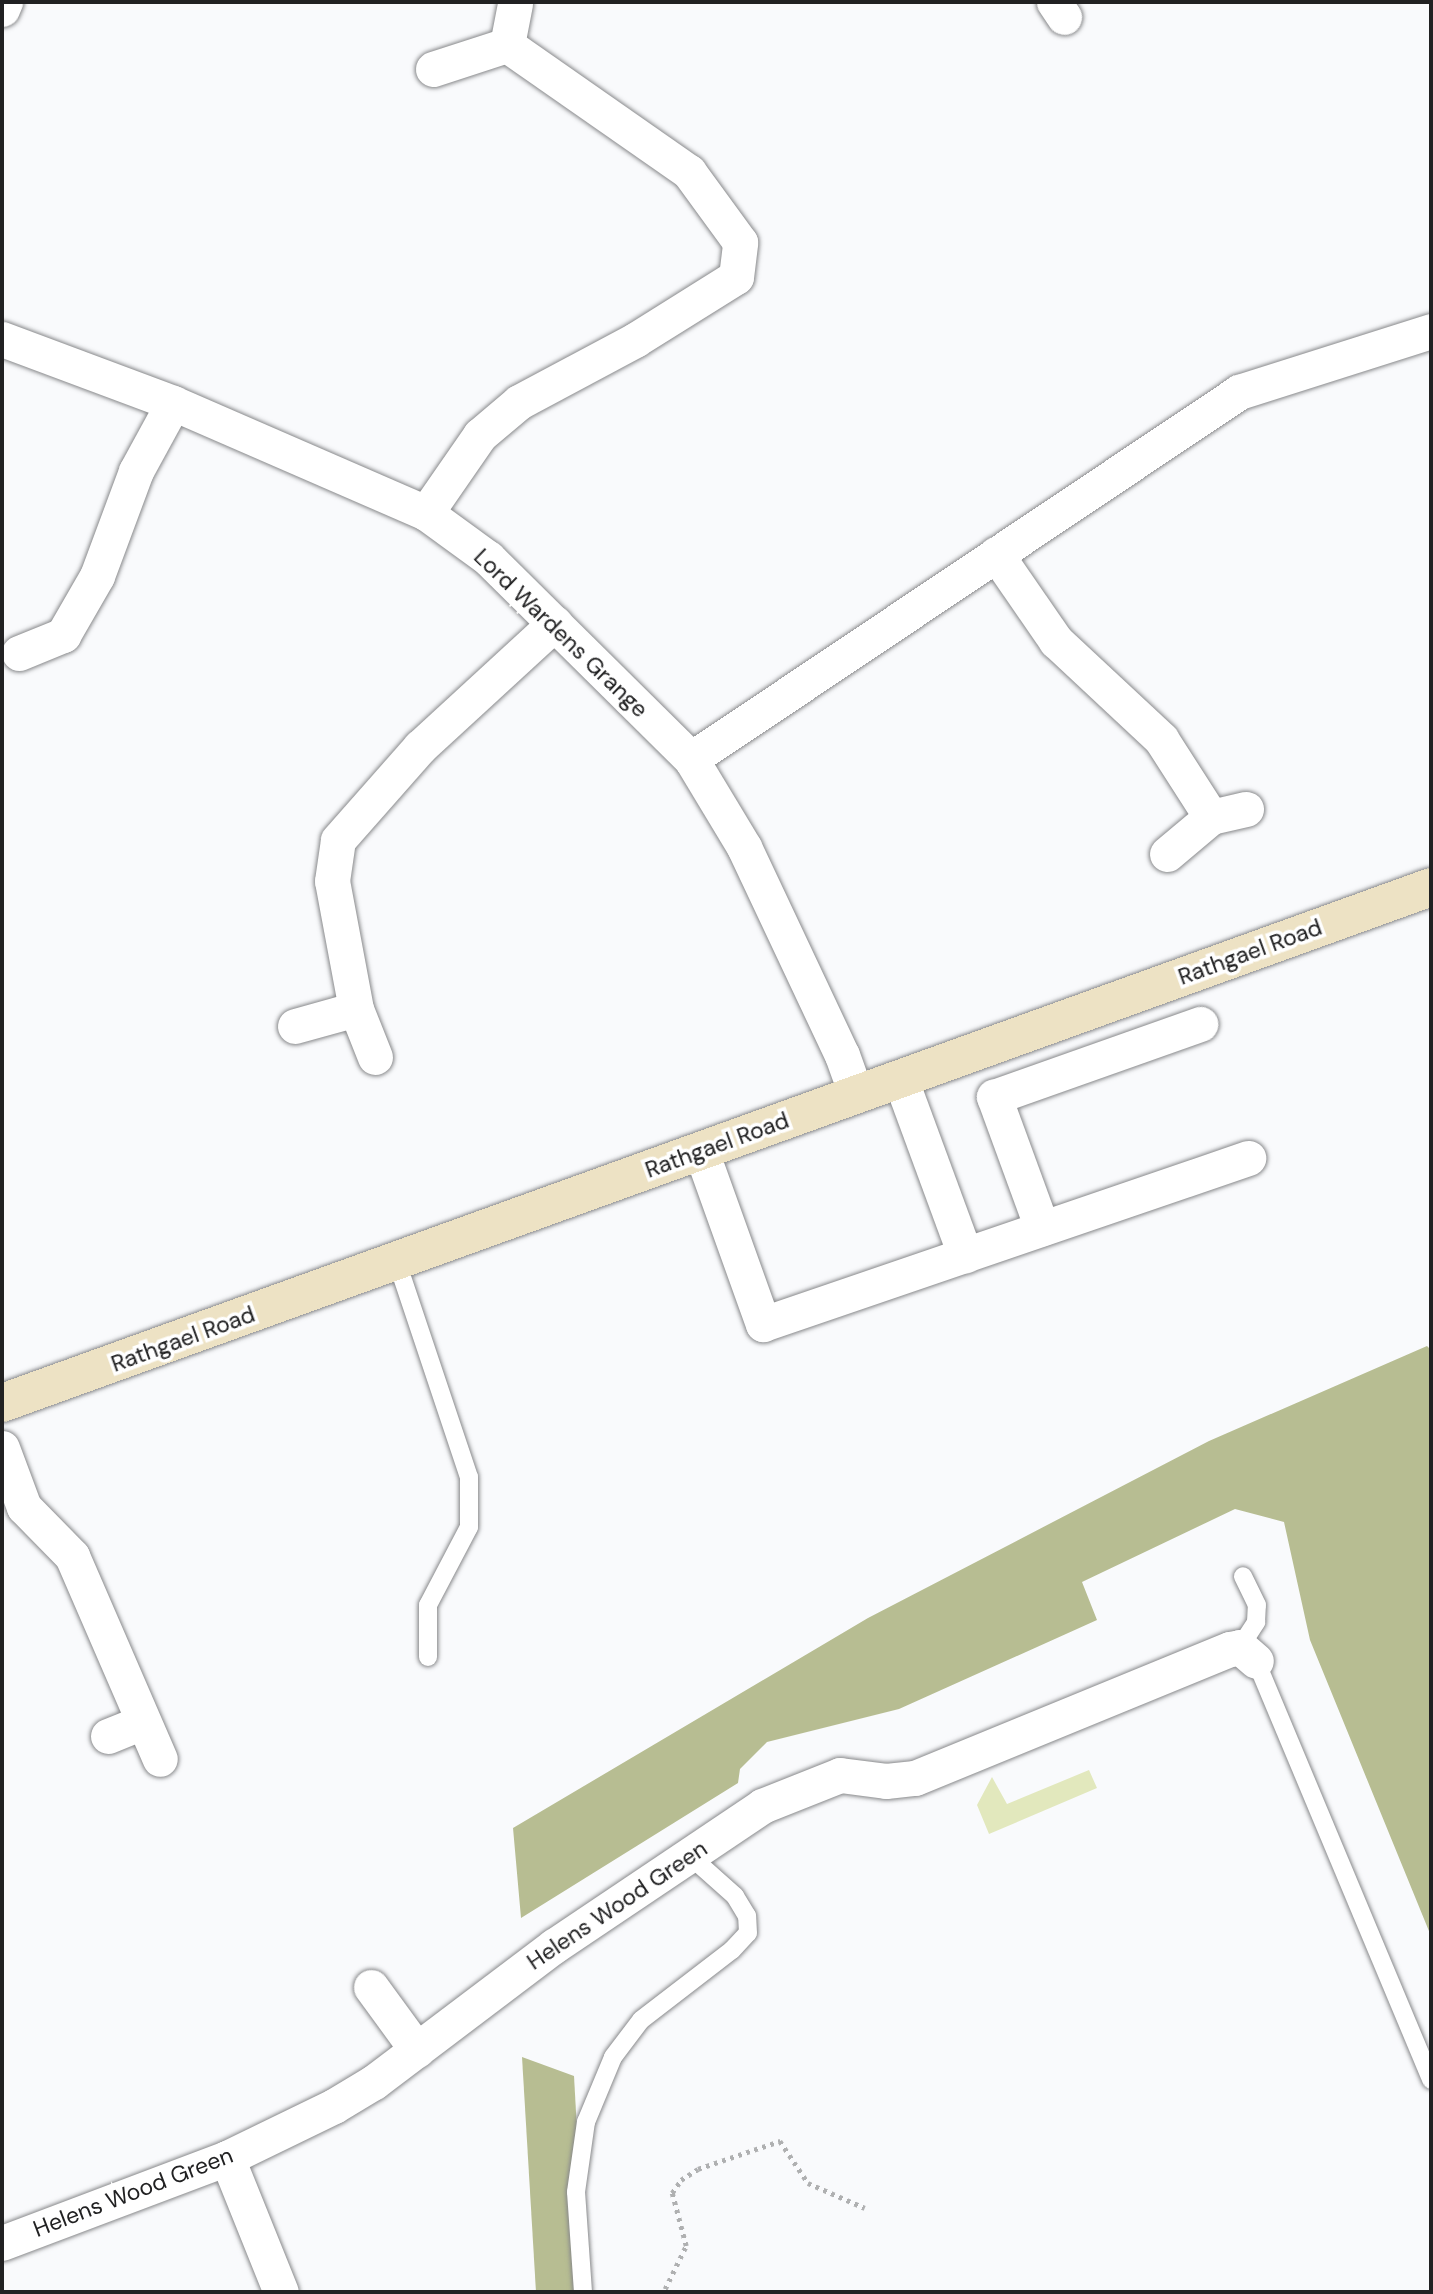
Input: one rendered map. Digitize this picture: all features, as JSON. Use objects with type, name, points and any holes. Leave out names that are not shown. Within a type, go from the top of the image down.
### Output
[{"type":"street","points":[[2,9],[5,2]]},
{"type":"street","points":[[507,45],[515,4]]},
{"type":"street","points":[[433,69],[507,45]]},
{"type":"street","points":[[426,513],[480,435],[519,402],[635,340],[736,277],[740,242],[689,172],[507,45]]},
{"type":"street","points":[[691,759],[1239,392],[1431,331]]},
{"type":"street","name":"Lord Wardens Grange","points":[[2,339],[173,403],[426,513],[488,558],[691,759],[744,847],[856,1094]]},
{"type":"street","points":[[19,653],[63,635],[97,576],[136,471],[173,403]]},
{"type":"street","points":[[996,554],[1056,641],[1161,739],[1211,817]]},
{"type":"street","points":[[375,1057],[356,1009],[332,881],[338,840],[420,747],[555,623]]},
{"type":"street","points":[[1167,854],[1211,817],[1247,809]]},
{"type":"street","name":"Rathgael Road","points":[[2,1403],[1431,887]]},
{"type":"street","points":[[295,1026],[356,1009]]},
{"type":"street","points":[[1042,1228],[993,1097],[1200,1024]]},
{"type":"street","points":[[900,1077],[965,1255]]},
{"type":"street","points":[[701,1151],[763,1324],[1248,1158]]},
{"type":"street","points":[[2,1448],[24,1507],[72,1556],[160,1759]]},
{"type":"street","name":"Helens Wood Green","points":[[2,2241],[227,2158],[334,2106],[417,2050],[544,1953],[762,1806],[816,1782],[840,1775],[886,1781],[915,1778],[1248,1654]]},
{"type":"street","points":[[108,1736],[142,1722]]},
{"type":"street","points":[[371,1987],[417,2050]]},
{"type":"street","points":[[227,2158],[281,2292]]},
{"type":"lane","points":[[397,1262],[469,1478],[470,1527],[429,1605],[428,1657]]},
{"type":"lane","points":[[1243,1576],[1257,1605],[1248,1654],[1431,2080]]},
{"type":"lane","points":[[583,2292],[576,2192],[586,2122],[613,2057],[641,2020],[732,1950],[748,1933],[747,1916],[735,1895],[689,1855]]},
{"type":"path","points":[[665,2289],[686,2246],[673,2193],[681,2180],[698,2169],[770,2141],[780,2141],[808,2183],[865,2208]]},
{"type":"green space","points":[[1427,1346],[1431,1350],[1431,1936],[1310,1640],[1284,1522],[1235,1509],[1082,1582],[1097,1620],[899,1709],[767,1742],[740,1769],[738,1783],[521,1918],[513,1828],[868,1618],[1209,1441]]},
{"type":"green space","points":[[1089,1770],[1097,1788],[989,1834],[977,1805],[992,1777],[1007,1804]]},
{"type":"green space","points":[[522,2057],[574,2076],[586,2292],[536,2292]]}]
